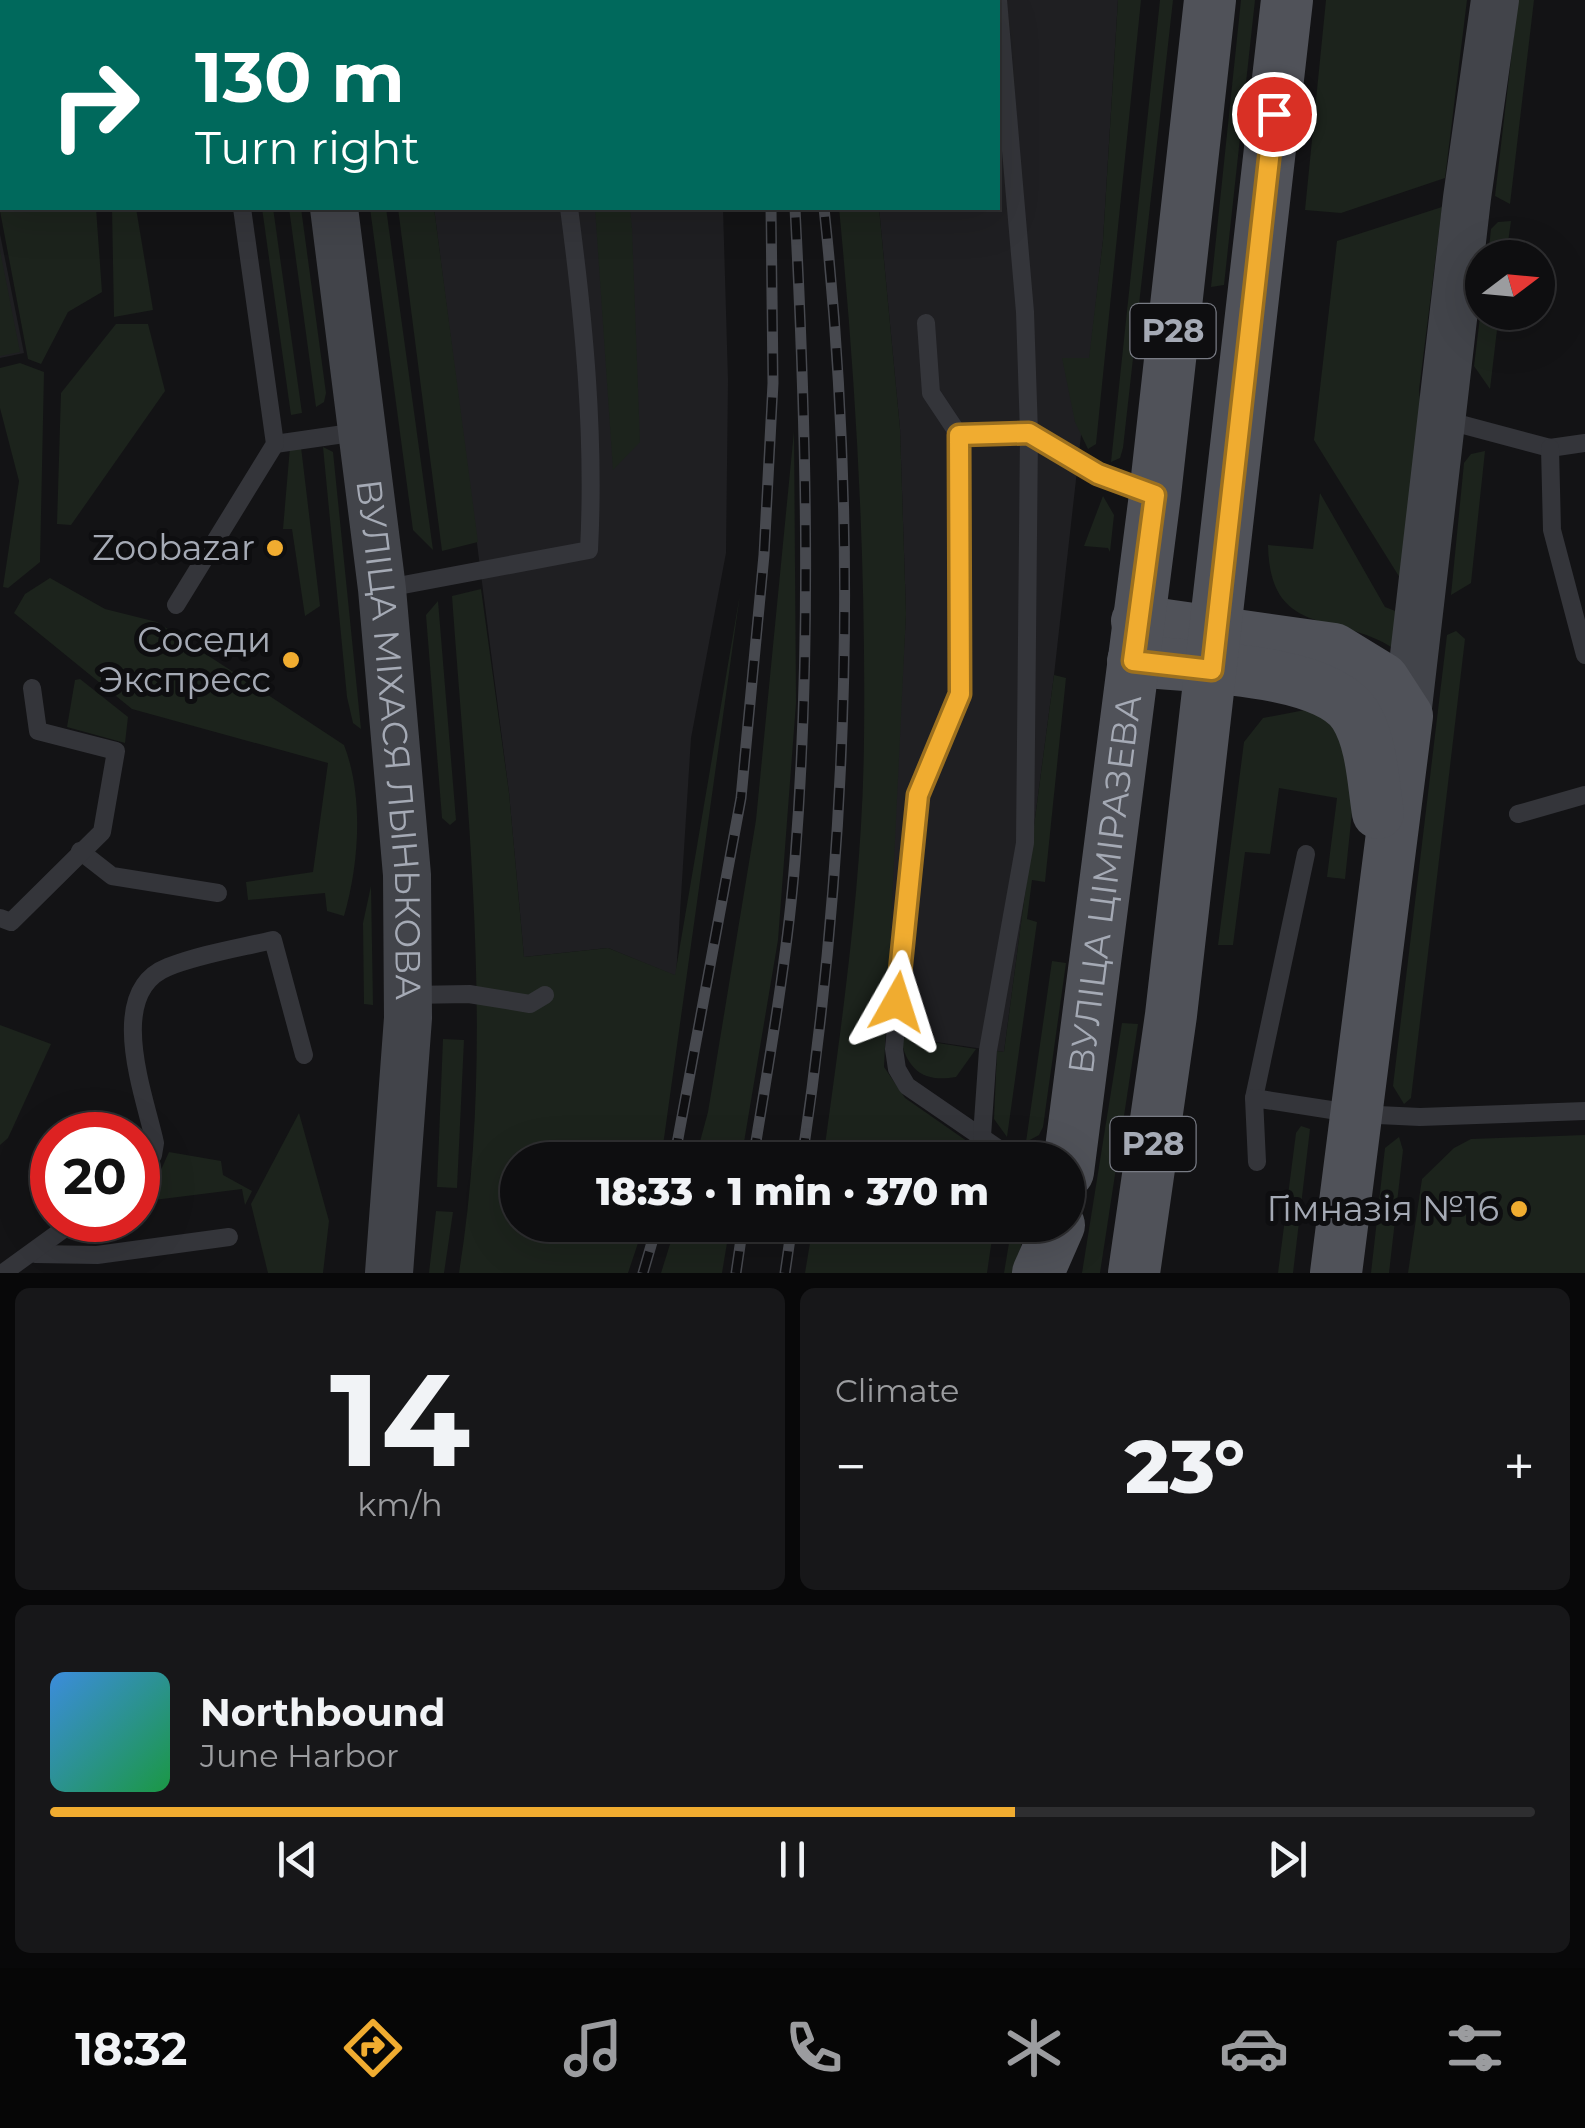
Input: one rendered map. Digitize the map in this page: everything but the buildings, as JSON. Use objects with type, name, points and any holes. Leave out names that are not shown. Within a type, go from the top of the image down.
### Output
[{"type":"main road","name":"ВУЛІЦА ЦІМІРАЗЕВА","points":[[1072,1142],[1155,495],[1210,0]]},
{"type":"main road","name":"Р28","points":[[1134,1273],[1171,1015],[1287,0]]},
{"type":"main road","points":[[1135,641],[1214,650],[1304,642],[1359,660],[1384,679],[1408,716],[1336,1273]]},
{"type":"main road","points":[[1214,650],[1339,697],[1355,715],[1368,750],[1386,864]]},
{"type":"main road","points":[[1038,1273],[1052,1242]]},
{"type":"main road","points":[[1052,1273],[1057,1242]]},
{"type":"street","points":[[1408,716],[1467,198],[1495,0]]},
{"type":"street","name":"ВУЛІЦА МІХАСЯ ЛЫНЬКОВА","points":[[334,210],[382,589],[400,770],[408,995],[389,1273]]},
{"type":"lane","points":[[982,1136],[988,1050],[1025,843],[1029,433],[1025,312],[1000,23]]},
{"type":"lane","points":[[176,605],[275,444],[242,210]]},
{"type":"lane","points":[[382,589],[589,550],[593,476],[588,384],[569,210]]},
{"type":"lane","points":[[926,323],[932,393],[959,435],[960,694],[918,795],[893,1036],[897,1069],[908,1086],[990,1142]]},
{"type":"lane","points":[[1444,420],[1550,448],[1585,443]]},
{"type":"lane","points":[[275,444],[363,431]]},
{"type":"lane","points":[[959,435],[1029,433],[1098,474],[1155,495]]},
{"type":"lane","points":[[1550,448],[1552,530],[1585,655]]},
{"type":"lane","points":[[0,918],[11,922],[102,832],[116,751],[38,731],[32,688]]},
{"type":"lane","points":[[1518,814],[1585,795]]},
{"type":"lane","points":[[80,851],[112,876],[218,892]]},
{"type":"lane","points":[[1257,1162],[1254,1098],[1306,854]]},
{"type":"lane","points":[[149,1112],[131,1018],[142,990],[164,968],[273,940],[304,1054]]},
{"type":"lane","points":[[408,995],[469,994],[530,1004],[545,995]]},
{"type":"lane","points":[[1254,1098],[1357,1114],[1420,1117],[1585,1111]]},
{"type":"lane","points":[[34,1254],[97,1255],[229,1236]]},
{"type":"lane","points":[[3,1273],[49,1242]]},
{"type":"shaded area","points":[[1000,0],[1118,0],[1103,240],[1054,675],[1004,1052],[882,1034],[906,614],[900,429],[879,210],[1000,210]]},
{"type":"shaded area","points":[[1118,0],[1141,0],[1096,444],[1088,449],[1075,422],[1062,358],[1089,358],[1103,240]]},
{"type":"shaded area","points":[[1160,0],[1173,0],[1123,448],[1120,458],[1111,462]]},
{"type":"shaded area","points":[[1241,0],[1255,0],[1224,285],[1211,287]]},
{"type":"shaded area","points":[[1326,0],[1467,0],[1445,178],[1341,213],[1305,210]]},
{"type":"shaded area","points":[[1518,0],[1534,0],[1510,204],[1495,196]]},
{"type":"shaded area","points":[[1442,207],[1419,390],[1425,458],[1405,586],[1314,440],[1337,241]]},
{"type":"shaded area","points":[[96,210],[102,292],[68,312],[41,364],[28,359],[0,211]]},
{"type":"shaded area","points":[[112,210],[136,210],[153,310],[114,317]]},
{"type":"shaded area","points":[[262,210],[273,210],[302,413],[291,415]]},
{"type":"shaded area","points":[[289,210],[301,210],[326,393],[324,402],[316,407]]},
{"type":"shaded area","points":[[370,210],[386,210],[433,550],[413,530]]},
{"type":"shaded area","points":[[398,210],[434,210],[478,542],[442,551]]},
{"type":"shaded area","points":[[434,210],[723,210],[728,380],[726,553],[691,738],[676,976],[608,948],[524,957],[509,793]]},
{"type":"shaded area","points":[[595,210],[630,210],[632,228],[640,442],[613,470]]},
{"type":"shaded area","points":[[839,210],[879,210],[900,429],[906,614],[884,1067],[905,1098],[968,1142],[825,1142],[856,897],[863,791],[859,472]]},
{"type":"shaded area","points":[[1511,221],[1508,240],[1490,240],[1491,229],[1498,222]]},
{"type":"shaded area","points":[[0,234],[24,353],[0,358]]},
{"type":"shaded area","points":[[0,250],[20,352],[0,356]]},
{"type":"shaded area","points":[[116,324],[148,324],[165,391],[71,525],[57,524],[61,393]]},
{"type":"shaded area","points":[[1478,330],[1497,330],[1490,389],[1474,366]]},
{"type":"shaded area","points":[[20,363],[44,372],[40,562],[8,588],[3,587],[19,481],[0,408],[0,368]]},
{"type":"shaded area","points":[[794,431],[796,703],[778,940],[744,1142],[700,1142],[756,820]]},
{"type":"shaded area","points":[[290,447],[301,447],[320,606],[305,616],[292,529],[283,529]]},
{"type":"shaded area","points":[[323,447],[333,452],[361,729],[353,723],[347,697]]},
{"type":"shaded area","points":[[1485,451],[1471,583],[1451,595],[1464,463],[1471,454]]},
{"type":"shaded area","points":[[1320,493],[1385,607],[1408,616],[1404,656],[1381,641],[1296,611],[1282,598],[1272,576],[1268,545],[1313,549]]},
{"type":"shaded area","points":[[1103,496],[1114,515],[1110,552],[1108,548],[1084,546]]},
{"type":"shaded area","points":[[50,578],[105,609],[157,622],[344,745],[355,786],[357,831],[344,916],[327,911],[325,893],[248,900],[246,882],[313,872],[328,763],[132,709],[14,613],[25,594]]},
{"type":"shaded area","points":[[481,589],[509,793],[524,957],[608,948],[675,975],[740,594],[664,1142],[500,1142],[500,1242],[638,1242],[628,1273],[459,1273],[470,1189],[477,1020],[471,850],[452,596]]},
{"type":"shaded area","points":[[438,601],[456,820],[450,825],[442,818],[426,615]]},
{"type":"shaded area","points":[[1456,631],[1465,639],[1411,1098],[1404,1104],[1393,1086],[1447,635]]},
{"type":"shaded area","points":[[1054,675],[1066,678],[1045,882],[1032,880],[1027,919],[1037,922],[1007,1137],[994,1119],[997,1051],[1004,1052]]},
{"type":"shaded area","points":[[80,679],[128,717],[125,743],[67,727],[75,680]]},
{"type":"shaded area","points":[[1305,710],[1338,724],[1356,774],[1345,879],[1327,877],[1337,798],[1279,788],[1270,854],[1245,852],[1233,945],[1218,945],[1244,742],[1263,718]]},
{"type":"shaded area","points":[[371,886],[373,1005],[364,1004],[363,923]]},
{"type":"shaded area","points":[[1052,961],[1066,963],[1043,1127],[1039,1135],[1026,1142]]},
{"type":"shaded area","points":[[1122,1023],[1138,1024],[1100,1273],[1082,1273]]},
{"type":"shaded area","points":[[0,1025],[51,1044],[8,1138],[0,1145]]},
{"type":"shaded area","points":[[900,1037],[976,1049],[956,1077],[934,1078],[912,1065]]},
{"type":"shaded area","points":[[443,1039],[464,1040],[457,1188],[437,1187]]},
{"type":"shaded area","points":[[299,1113],[329,1221],[323,1273],[268,1273],[251,1204]]},
{"type":"shaded area","points":[[1301,1126],[1310,1129],[1293,1273],[1278,1273],[1296,1133]]},
{"type":"shaded area","name":"Гімназія №16","points":[[1585,1135],[1585,1273],[1408,1273],[1422,1179],[1454,1148],[1471,1139]]},
{"type":"shaded area","points":[[1399,1137],[1403,1150],[1389,1273],[1371,1273],[1385,1148]]},
{"type":"shaded area","points":[[169,1152],[221,1161],[223,1175],[252,1191],[245,1205],[242,1189],[160,1199],[160,1172]]},
{"type":"shaded area","points":[[436,1211],[453,1212],[444,1273],[429,1273]]},
{"type":"shaded area","points":[[671,1242],[727,1242],[722,1273],[661,1273]]},
{"type":"shaded area","points":[[810,1242],[992,1242],[987,1273],[805,1273]]},
{"type":"shaded area","points":[[1009,1242],[1022,1242],[1016,1273],[1004,1273]]},
{"type":"railway","points":[[677,1142],[741,798],[764,555],[773,383],[771,210]]},
{"type":"railway","points":[[756,1142],[787,935],[804,697],[806,534],[795,210]]},
{"type":"railway","points":[[804,1142],[830,923],[843,685],[842,446],[824,210]]},
{"type":"railway","points":[[643,1273],[652,1242]]},
{"type":"railway","points":[[736,1273],[741,1242]]},
{"type":"railway","points":[[785,1273],[790,1242]]},
{"type":"place","name":"Zoobazar","points":[[275,548]]},
{"type":"place","name":"Соседи Экспресс","points":[[291,660]]},
{"type":"place","name":"Гімназія №16","points":[[1519,1209]]},
{"type":"route","points":[[897,1002],[918,795],[960,694],[959,435],[1029,433],[1098,474],[1155,495],[1133,661],[1212,670],[1274,114]]}]
